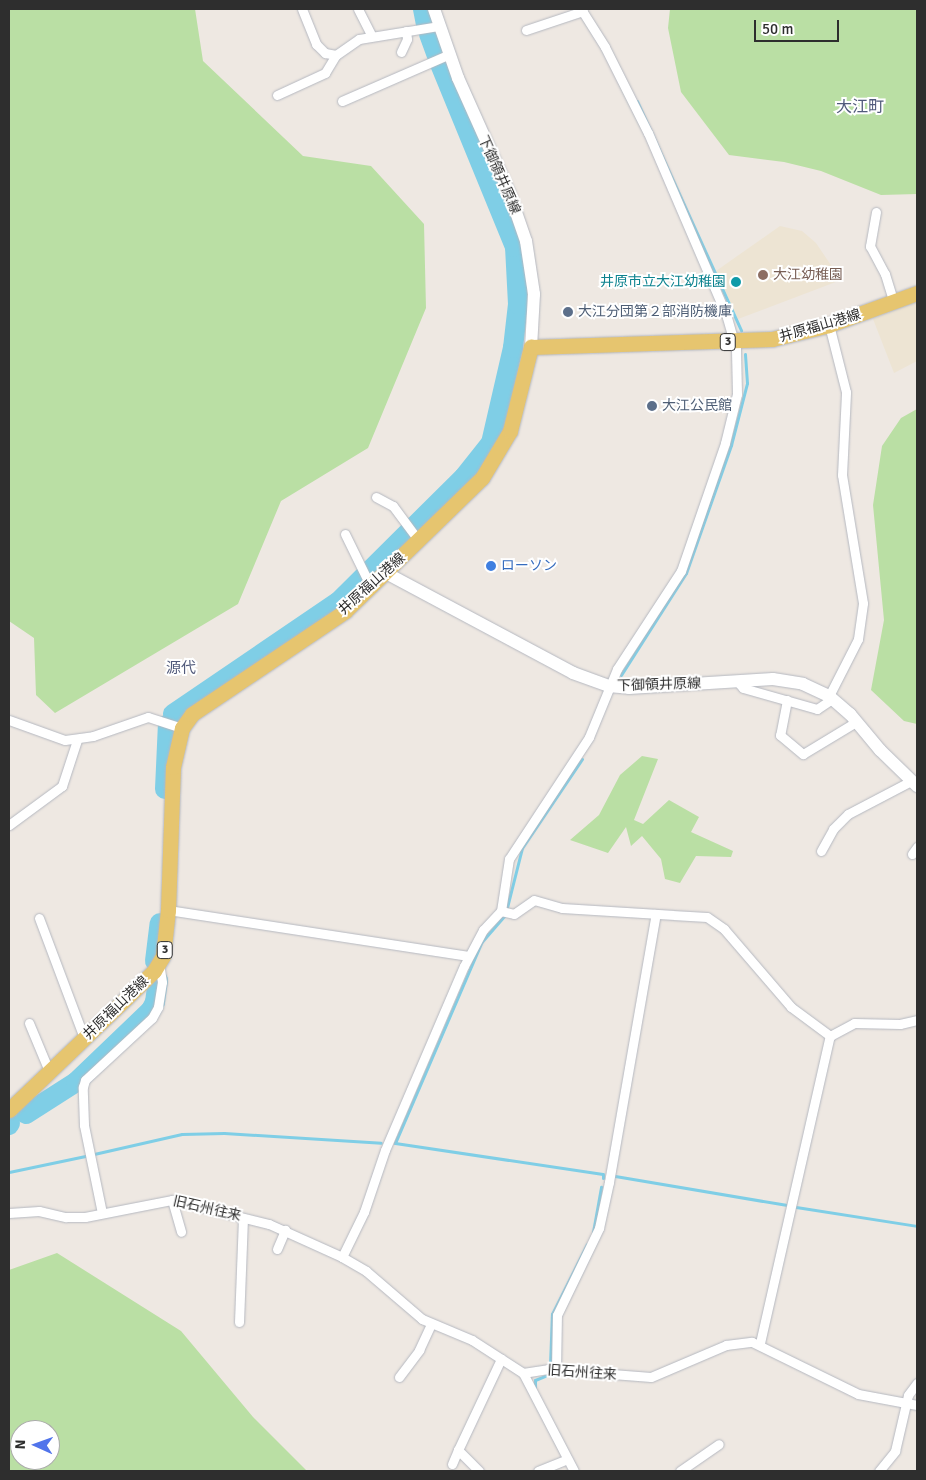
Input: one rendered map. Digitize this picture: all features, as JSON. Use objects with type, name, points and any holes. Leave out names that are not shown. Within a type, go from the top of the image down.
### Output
[{"type":"main road","name":"下御領井原線","points":[[434,9],[448,55],[509,192],[526,241],[534,294],[531,347]]},
{"type":"main road","name":"井原福山港線","points":[[9,1110],[159,964],[166,946],[173,767],[182,728],[192,714],[337,616],[367,578],[386,573],[412,532],[482,478],[500,451],[519,404],[531,347],[735,342],[772,339],[829,326],[917,293]]},
{"type":"main road","name":"下御領井原線","points":[[386,573],[574,673],[608,686],[630,688],[737,681],[790,681],[830,698],[856,722],[913,784]]},
{"type":"street","points":[[302,9],[316,44],[325,53],[336,56]]},
{"type":"street","points":[[358,9],[372,36]]},
{"type":"street","points":[[342,1257],[364,1212],[388,1143],[469,956],[483,930],[504,912],[509,859],[589,738],[608,686],[672,586],[691,545],[732,418],[739,369],[735,342],[648,133],[606,47],[582,10],[526,30]]},
{"type":"street","points":[[277,95],[325,73],[336,56],[359,39],[438,26]]},
{"type":"street","points":[[401,52],[407,39],[406,31]]},
{"type":"street","points":[[342,101],[448,55]]},
{"type":"street","points":[[876,212],[870,246],[885,274],[894,303]]},
{"type":"street","points":[[737,681],[743,688],[817,709],[830,698],[858,639],[863,603],[841,458],[846,392],[829,326]]},
{"type":"street","points":[[376,497],[392,506],[412,532]]},
{"type":"street","points":[[345,534],[367,578]]},
{"type":"street","points":[[787,700],[780,735],[803,754],[856,722]]},
{"type":"street","points":[[9,720],[53,737],[77,740],[148,717],[182,728]]},
{"type":"street","points":[[9,825],[62,786],[77,740]]},
{"type":"street","points":[[821,851],[829,834],[848,814],[913,784]]},
{"type":"street","points":[[504,912],[514,914],[534,900],[562,908],[698,915],[717,922],[780,996],[830,1036]]},
{"type":"street","points":[[168,910],[469,956]]},
{"type":"street","points":[[556,1370],[557,1315],[599,1228],[609,1182],[656,914]]},
{"type":"street","points":[[39,918],[84,1038]]},
{"type":"street","points":[[102,1213],[84,1125],[83,1087],[85,1080],[152,1018],[158,1007],[162,982],[159,964]]},
{"type":"street","points":[[917,1020],[900,1024],[854,1023],[830,1036],[760,1344],[858,1394],[917,1405]]},
{"type":"street","points":[[29,1023],[50,1071]]},
{"type":"street","points":[[172,1200],[180,1232]]},
{"type":"street","name":"旧石州往来","points":[[9,1212],[39,1211],[66,1217],[102,1213],[172,1200],[285,1230],[342,1257],[366,1271],[396,1300],[431,1324],[472,1340],[524,1373],[556,1370],[651,1377],[726,1345],[740,1342],[760,1344]]},
{"type":"street","points":[[239,1322],[243,1218]]},
{"type":"street","points":[[277,1249],[285,1230]]},
{"type":"street","points":[[399,1377],[419,1350],[431,1324]]},
{"type":"street","points":[[452,1464],[500,1359]]},
{"type":"street","points":[[524,1373],[574,1471]]},
{"type":"street","points":[[879,1471],[895,1451],[908,1395],[917,1383]]},
{"type":"street","points":[[680,1471],[719,1444]]},
{"type":"street","points":[[458,1450],[479,1471]]},
{"type":"street","points":[[538,1471],[567,1459]]},
{"type":"shaded area","points":[[780,226],[802,231],[816,243],[841,280],[738,319],[716,271]]},
{"type":"shaded area","points":[[917,300],[917,361],[894,373],[873,319]]},
{"type":"green space","points":[[9,9],[195,9],[203,61],[303,156],[371,166],[424,224],[426,308],[368,448],[281,501],[238,604],[55,713],[36,695],[34,638],[9,621]]},
{"type":"green space","points":[[670,9],[917,9],[917,194],[881,195],[821,171],[784,162],[729,155],[681,92],[668,28]]},
{"type":"green space","points":[[917,409],[917,724],[904,721],[871,690],[884,620],[873,505],[882,446],[901,418]]},
{"type":"green space","points":[[642,756],[658,759],[634,820],[643,824],[669,800],[699,817],[691,832],[733,851],[731,857],[696,856],[680,883],[665,879],[661,859],[642,836],[631,846],[626,827],[608,853],[570,840],[599,815],[620,775]]},
{"type":"green space","points":[[57,1253],[181,1331],[253,1417],[307,1471],[9,1471],[9,1270]]},
{"type":"waterway","points":[[423,9],[426,24]]},
{"type":"waterway","points":[[429,34],[437,56]]},
{"type":"waterway","points":[[173,714],[338,602],[464,477],[491,443],[513,348],[518,304],[515,247],[440,64]]},
{"type":"waterway","points":[[637,101],[741,330]]},
{"type":"waterway","points":[[621,675],[686,573],[731,445],[747,383],[745,354]]},
{"type":"waterway","points":[[165,789],[168,724]]},
{"type":"waterway","points":[[582,759],[522,848],[505,915],[482,941],[395,1143],[603,1174],[603,1178]]},
{"type":"waterway","points":[[155,961],[160,923]]},
{"type":"waterway","points":[[26,1114],[76,1082],[151,1010],[155,1002],[158,980]]},
{"type":"waterway","points":[[94,1154],[182,1134],[224,1133],[381,1143]]},
{"type":"waterway","points":[[9,1172],[85,1156]]},
{"type":"waterway","points":[[615,1176],[786,1205]]},
{"type":"waterway","points":[[593,1232],[601,1187]]},
{"type":"waterway","points":[[796,1207],[917,1226]]},
{"type":"waterway","points":[[550,1365],[552,1314],[587,1244]]},
{"type":"waterway","points":[[535,1387],[535,1380],[545,1376]]},
{"type":"place","name":"大江幼稚園","points":[[763,275]]},
{"type":"place","name":"井原市立大江幼稚園","points":[[736,282]]},
{"type":"place","name":"大江分団第２部消防機庫","points":[[568,312]]},
{"type":"place","name":"大江公民館","points":[[652,406]]},
{"type":"place","name":"ローソン","points":[[491,566]]},
{"type":"district","name":"大江町","points":[[860,107]]},
{"type":"district","name":"源代","points":[[181,669]]}]
